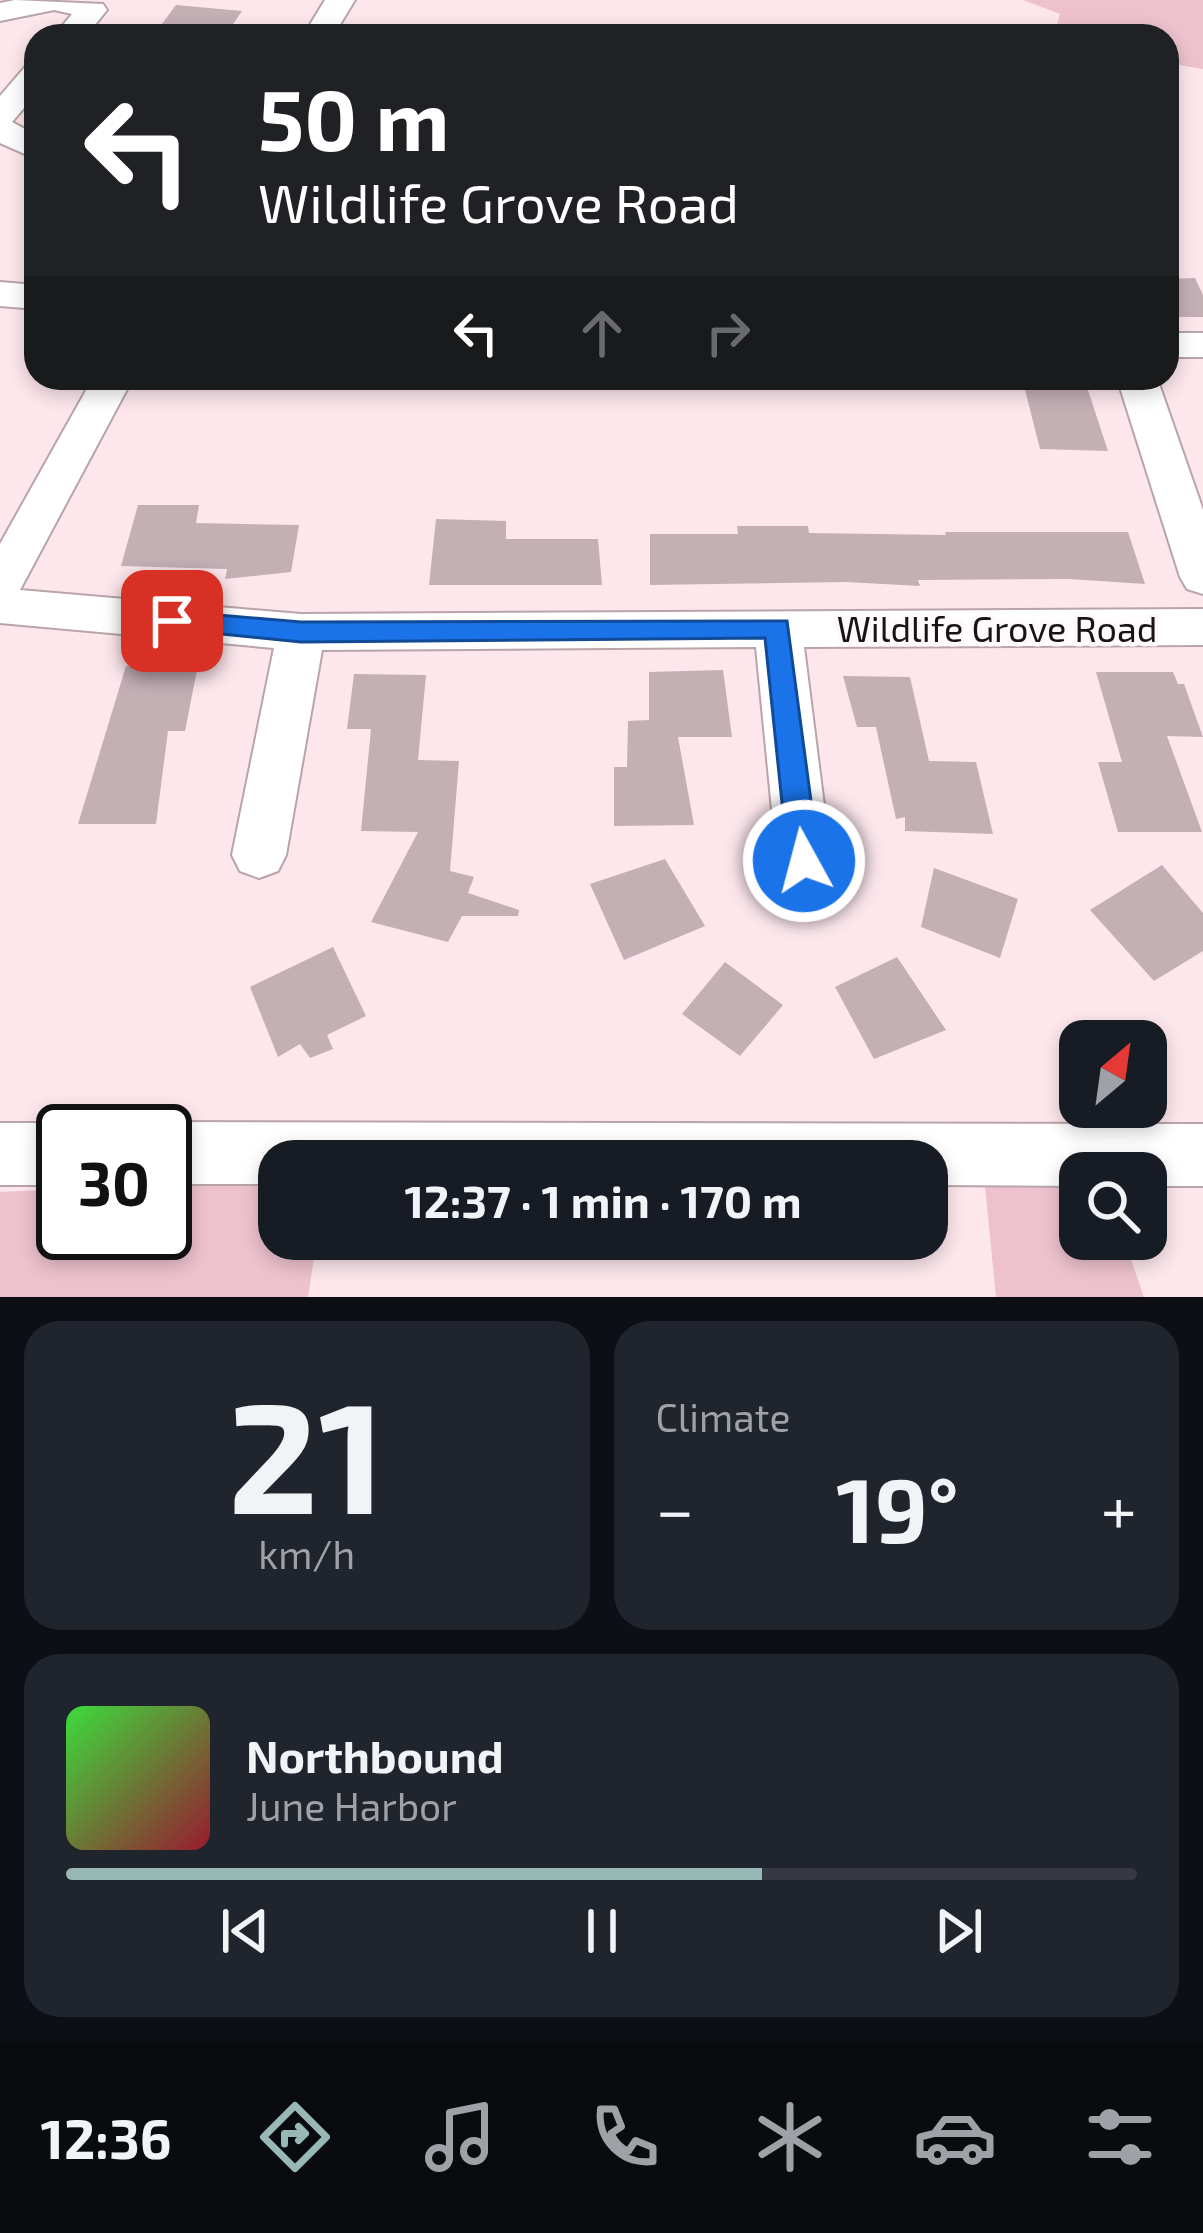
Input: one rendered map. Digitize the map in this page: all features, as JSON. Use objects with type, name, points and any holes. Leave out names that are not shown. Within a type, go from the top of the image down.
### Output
[{"type":"street","points":[[0,13],[54,1],[92,10],[80,24]]},
{"type":"street","points":[[0,116],[24,88]]},
{"type":"street","points":[[0,585],[106,390]]},
{"type":"street","points":[[1141,390],[1203,577]]},
{"type":"street","name":"Wildlife Grove Road","points":[[0,606],[301,632],[1203,626]]},
{"type":"street","points":[[778,628],[804,861]]},
{"type":"street","points":[[259,855],[301,632]]},
{"type":"street","points":[[192,1153],[668,1150],[1203,1155]]},
{"type":"street","points":[[0,1154],[36,1154]]},
{"type":"shaded area","points":[[1023,0],[1203,0],[1203,69],[1179,65],[1179,24],[1057,24],[1060,14]]},
{"type":"shaded area","points":[[984,1176],[1059,1180],[1059,1260],[1131,1260],[1144,1297],[996,1297]]},
{"type":"shaded area","points":[[258,1181],[258,1260],[314,1260],[308,1297],[0,1297],[0,1192],[36,1190],[36,1260],[192,1260],[192,1184]]},
{"type":"building","points":[[176,5],[242,11],[233,24],[162,24]]},
{"type":"building","points":[[1195,278],[1203,295],[1203,317],[1179,317],[1179,279]]},
{"type":"building","points":[[1025,390],[1088,390],[1108,451],[1040,449]]},
{"type":"building","points":[[138,505],[199,505],[196,523],[299,525],[291,572],[225,579],[227,569],[121,566]]},
{"type":"building","points":[[436,519],[506,521],[506,539],[598,539],[602,585],[429,585]]},
{"type":"building","points":[[737,526],[808,526],[809,533],[1128,532],[1145,584],[1069,579],[918,580],[920,586],[846,582],[650,585],[650,534],[738,534]]},
{"type":"building","points":[[126,666],[197,670],[185,731],[168,731],[156,824],[78,824]]},
{"type":"building","points":[[723,670],[732,737],[678,737],[694,825],[614,826],[614,767],[627,767],[628,721],[649,720],[649,672]]},
{"type":"building","points":[[1096,672],[1173,672],[1178,684],[1184,684],[1203,737],[1167,736],[1202,832],[1118,832],[1098,762],[1122,762]]},
{"type":"building","points":[[354,674],[426,675],[418,760],[459,761],[450,871],[474,877],[468,893],[519,910],[518,916],[462,916],[448,942],[371,922],[418,832],[361,831],[371,729],[347,729]]},
{"type":"building","points":[[843,676],[910,677],[929,761],[976,762],[993,834],[905,831],[905,817],[896,819],[876,727],[857,727]]},
{"type":"building","points":[[665,859],[705,926],[624,960],[590,884]]},
{"type":"building","points":[[1162,865],[1203,913],[1203,951],[1154,981],[1090,910]]},
{"type":"building","points":[[934,868],[1018,899],[1000,958],[921,927]]},
{"type":"building","points":[[333,947],[366,1016],[327,1035],[333,1049],[310,1058],[300,1044],[278,1057],[250,987]]},
{"type":"building","points":[[897,957],[946,1030],[874,1059],[835,987]]},
{"type":"building","points":[[725,962],[783,1005],[740,1056],[682,1014]]},
{"type":"route","points":[[172,621],[301,632],[778,628],[804,861]]}]
